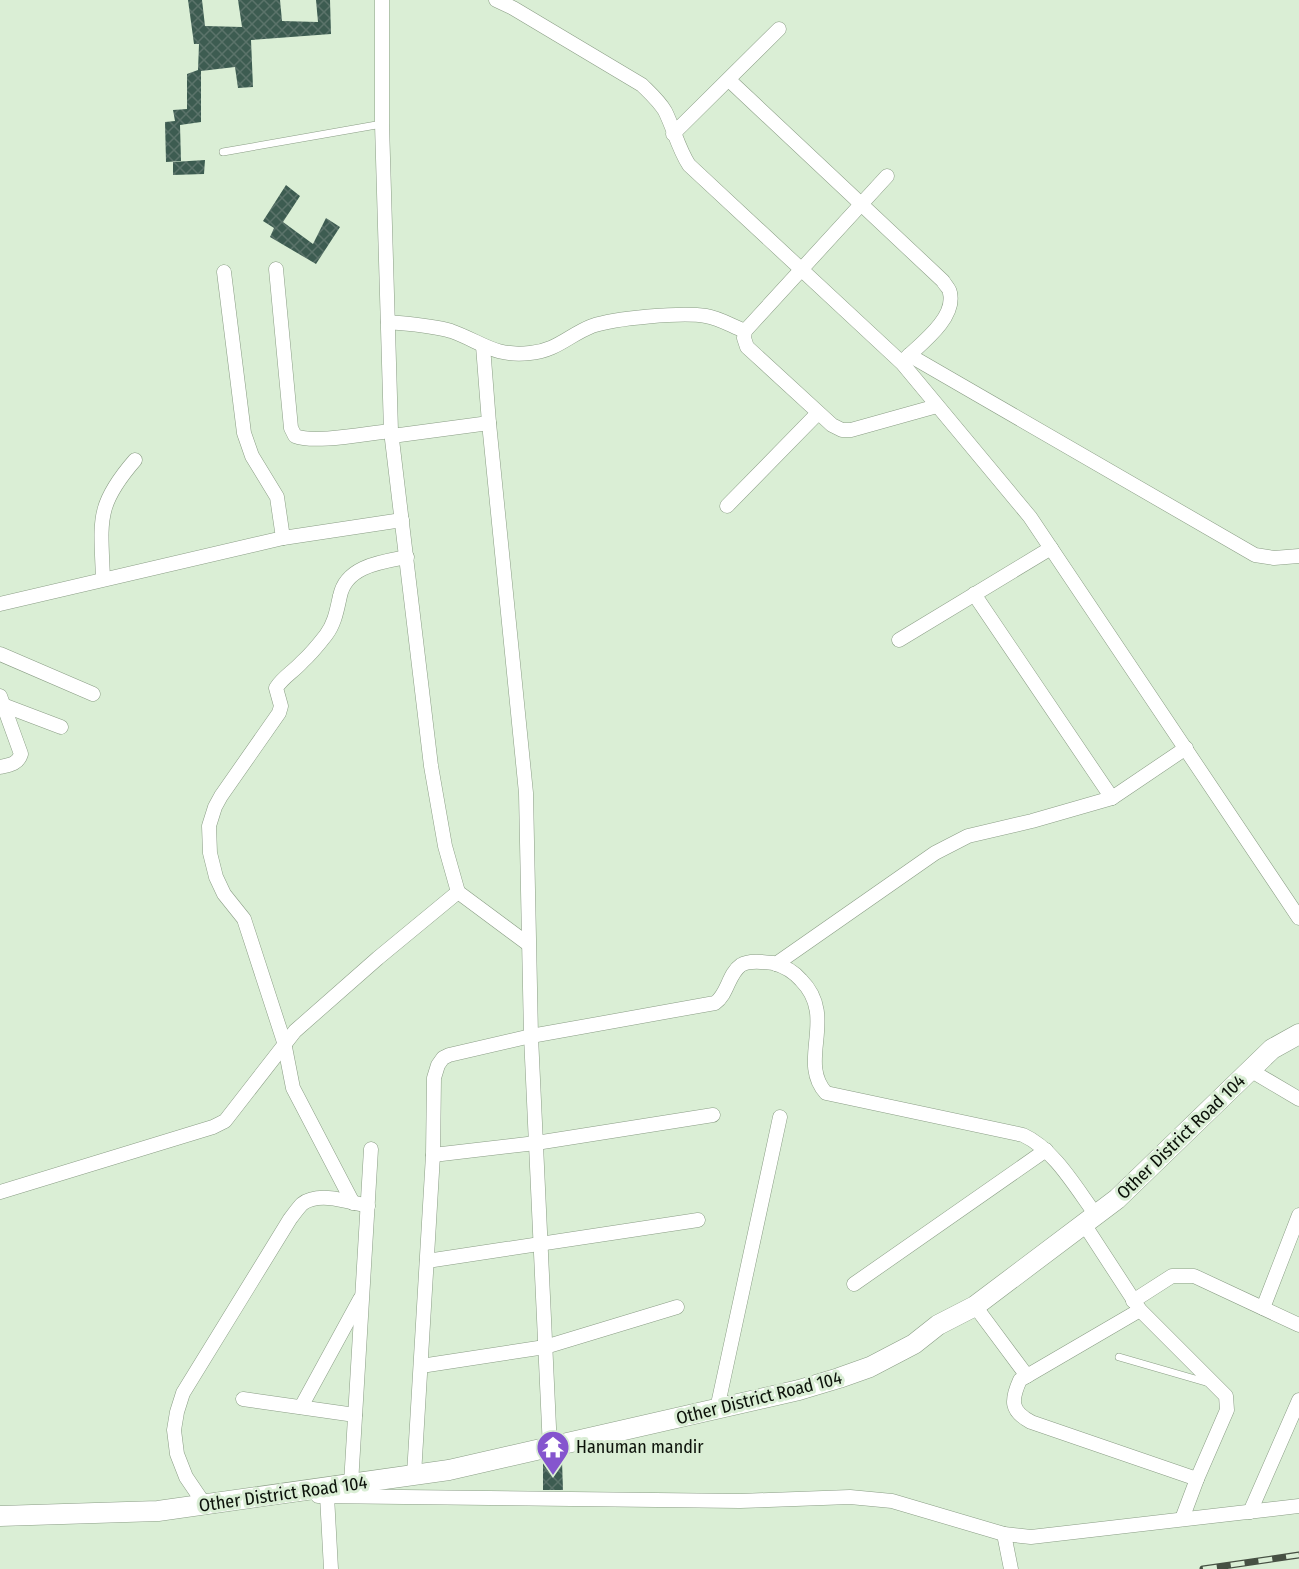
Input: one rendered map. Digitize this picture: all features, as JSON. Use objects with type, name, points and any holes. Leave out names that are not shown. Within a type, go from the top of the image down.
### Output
[{"type":"street","points":[[382,0],[382,124],[392,434],[431,766],[445,846],[458,892],[528,944]]},
{"type":"street","points":[[496,0],[642,85],[665,112],[680,152],[689,165],[801,269],[906,359],[1255,555],[1274,558],[1299,556]]},
{"type":"street","points":[[673,134],[779,29]]},
{"type":"street","points":[[729,80],[943,281],[950,292],[950,308],[940,325],[906,359]]},
{"type":"street","points":[[887,176],[745,331],[744,338],[747,347],[818,413],[842,430],[850,430],[937,406]]},
{"type":"street","points":[[276,269],[291,428],[295,436],[302,439],[315,439],[392,434],[489,423]]},
{"type":"street","points":[[224,272],[244,434],[252,456],[277,497],[283,538]]},
{"type":"street","points":[[388,322],[452,331],[483,346],[508,354],[550,350],[592,326],[608,322],[684,314],[709,316],[745,331]]},
{"type":"street","points":[[483,346],[526,793],[531,1036],[550,1449]]},
{"type":"street","points":[[906,359],[937,406],[1030,517],[1299,918]]},
{"type":"street","points":[[727,506],[818,413]]},
{"type":"street","points":[[103,579],[101,521],[106,502],[120,478],[135,460]]},
{"type":"street","points":[[0,604],[283,538],[402,520]]},
{"type":"street","points":[[899,640],[1050,548]]},
{"type":"street","points":[[353,1203],[293,1088],[284,1042],[244,919],[224,894],[216,877],[210,853],[209,826],[221,795],[279,713],[281,706],[276,688],[282,678],[302,663],[328,633],[334,621],[341,589],[346,579],[374,564],[407,557]]},
{"type":"street","points":[[974,594],[1113,798]]},
{"type":"street","points":[[0,654],[93,694]]},
{"type":"street","points":[[1,700],[61,727]]},
{"type":"street","points":[[0,767],[14,764],[20,760],[21,754],[1,700]]},
{"type":"street","points":[[777,964],[935,853],[968,836],[1113,798],[1186,748]]},
{"type":"street","points":[[0,1192],[213,1127],[225,1121],[284,1042],[302,1024],[458,892]]},
{"type":"street","points":[[414,1475],[433,1155],[434,1078],[438,1065],[443,1058],[449,1055],[531,1036],[715,1003],[722,998],[741,965],[751,962],[777,964],[794,973],[809,988],[816,1001],[819,1018],[815,1071],[818,1085],[826,1093],[1023,1134],[1046,1150],[1090,1220],[1137,1305],[1155,1327],[1226,1396],[1227,1410],[1182,1519]]},
{"type":"street","name":"Other District Road 104","points":[[0,1516],[159,1511],[449,1470],[550,1449],[800,1390],[870,1367],[914,1344],[938,1325],[975,1306],[1090,1220],[1117,1199],[1272,1049],[1299,1034]]},
{"type":"street","points":[[1250,1070],[1299,1099]]},
{"type":"street","points":[[433,1155],[536,1143],[713,1115]]},
{"type":"street","points":[[717,1409],[780,1117]]},
{"type":"street","points":[[351,1484],[371,1149]]},
{"type":"street","points":[[854,1284],[1046,1150]]},
{"type":"street","points":[[205,1505],[186,1477],[177,1454],[174,1430],[183,1393],[284,1227],[301,1205],[322,1198],[368,1206]]},
{"type":"street","points":[[1263,1308],[1299,1215]]},
{"type":"street","points":[[427,1261],[698,1220]]},
{"type":"street","points":[[1197,1479],[1031,1422],[1020,1416],[1013,1405],[1014,1393],[1020,1380],[1137,1305],[1172,1276],[1194,1276],[1299,1325]]},
{"type":"street","points":[[301,1407],[363,1295]]},
{"type":"street","points":[[975,1306],[1027,1376]]},
{"type":"street","points":[[421,1366],[545,1347],[677,1307]]},
{"type":"street","points":[[243,1399],[355,1415]]},
{"type":"street","points":[[1250,1512],[1299,1400]]},
{"type":"street","points":[[271,1496],[740,1501],[850,1497],[892,1501],[1004,1534],[1031,1537],[1299,1506]]},
{"type":"street","points":[[327,1496],[331,1569]]},
{"type":"street","points":[[1004,1534],[1011,1569]]},
{"type":"lane","points":[[224,152],[382,124]]},
{"type":"lane","points":[[1119,1357],[1218,1386]]},
{"type":"building","points":[[188,0],[202,0],[205,26],[242,27],[238,0],[280,0],[282,21],[318,22],[316,0],[330,0],[331,34],[251,40],[253,87],[238,88],[235,67],[201,71],[201,122],[180,125],[181,161],[166,162],[165,122],[175,121],[173,110],[187,109],[187,74],[198,70],[199,44],[194,44]]},
{"type":"building","points":[[205,160],[204,174],[173,175],[173,162]]},
{"type":"building","points":[[286,185],[300,196],[283,222],[313,244],[326,218],[340,227],[316,264],[270,237],[274,228],[263,221]]},
{"type":"building","name":"Hanuman mandir","points":[[543,1461],[562,1461],[563,1490],[543,1490]]},
{"type":"railway","points":[[1203,1569],[1299,1555]]},
{"type":"place","name":"Hanuman mandir","points":[[553,1476]]}]
